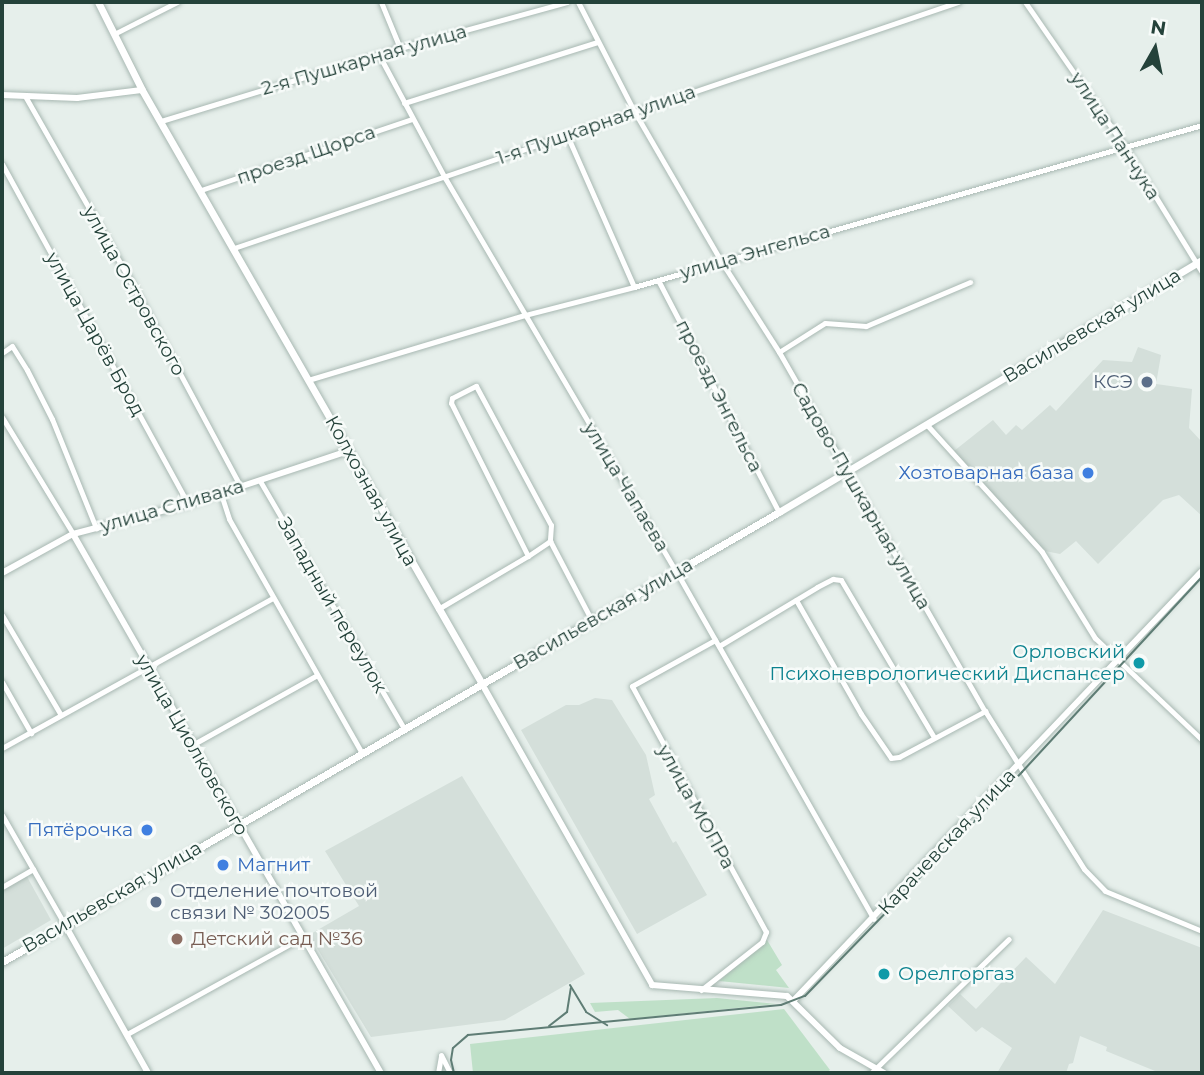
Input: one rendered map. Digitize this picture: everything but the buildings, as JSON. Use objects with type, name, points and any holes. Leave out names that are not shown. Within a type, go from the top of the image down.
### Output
[{"type":"main road","name":"Колхозная улица","points":[[98,2],[142,90],[482,684]]},
{"type":"main road","name":"Васильевская улица","points":[[2,962],[848,472],[1200,262]]},
{"type":"street","points":[[114,34],[177,2]]},
{"type":"street","points":[[382,2],[400,48]]},
{"type":"street","name":"2-я Пушкарная улица","points":[[161,121],[400,48],[567,2]]},
{"type":"street","name":"Садово-Пушкарная улица","points":[[578,2],[634,111],[721,261],[779,352],[985,711],[1084,869],[1105,891],[1202,931]]},
{"type":"street","name":"1-я Пушкарная улица","points":[[234,248],[958,2]]},
{"type":"street","name":"улица Панчука","points":[[1025,2],[1125,147],[1200,262],[1202,272]]},
{"type":"street","points":[[404,103],[597,41]]},
{"type":"street","name":"улица Чапаева","points":[[379,55],[444,178],[677,571],[874,919]]},
{"type":"street","points":[[2,95],[77,97],[142,90]]},
{"type":"street","name":"улица Островского","points":[[25,96],[125,271],[241,487]]},
{"type":"street","name":"проезд Щорса","points":[[201,190],[412,119]]},
{"type":"street","name":"улица Энгельса","points":[[308,380],[525,315],[634,287],[1202,125]]},
{"type":"street","points":[[567,135],[634,287]]},
{"type":"street","name":"улица Царёв Брод","points":[[2,163],[188,504]]},
{"type":"street","name":"проезд Энгельса","points":[[658,280],[779,512]]},
{"type":"street","points":[[779,352],[825,323],[866,326],[970,282]]},
{"type":"street","points":[[2,353],[12,346],[52,419],[96,528]]},
{"type":"street","points":[[528,556],[451,403],[452,398],[473,386],[480,388],[551,525],[550,541],[592,621]]},
{"type":"street","name":"улица Циолковского","points":[[2,417],[73,534],[147,669],[239,823],[381,1073]]},
{"type":"street","points":[[927,425],[1042,552],[1094,638],[1202,740]]},
{"type":"street","name":"улица Спивака","points":[[2,573],[73,534],[188,504],[348,451]]},
{"type":"street","name":"Западный переулок","points":[[260,481],[404,728]]},
{"type":"street","points":[[221,494],[229,519],[362,753]]},
{"type":"street","points":[[438,609],[550,541]]},
{"type":"street","name":"Карачевская улица","points":[[794,1000],[1118,662],[1202,570]]},
{"type":"street","points":[[717,643],[834,579],[841,580],[934,737]]},
{"type":"street","points":[[2,748],[273,598]]},
{"type":"street","points":[[796,600],[888,756],[898,757],[985,711]]},
{"type":"street","points":[[2,615],[61,715]]},
{"type":"street","name":"улица МОПРа","points":[[701,990],[762,942],[766,932],[632,687],[717,643]]},
{"type":"street","points":[[192,746],[317,675]]},
{"type":"street","points":[[2,682],[31,733]]},
{"type":"street","name":"Колхозная улица","points":[[482,684],[631,946],[647,980],[661,988],[701,990]]},
{"type":"street","points":[[2,817],[148,1073]]},
{"type":"street","points":[[2,887],[33,869]]},
{"type":"street","points":[[127,1034],[303,937]]},
{"type":"street","points":[[872,1071],[1009,939]]},
{"type":"street","points":[[701,990],[776,993],[794,1000],[825,1036],[872,1071],[884,1073]]},
{"type":"street","points":[[438,1073],[441,1055],[450,1073]]},
{"type":"shaded area","name":"Хозтоварная база","points":[[1138,347],[1161,355],[1156,384],[1192,389],[1189,428],[1202,442],[1202,516],[1179,495],[1163,500],[1098,564],[1076,541],[1060,554],[1045,551],[954,451],[993,420],[1006,435],[1016,425],[1022,430],[1050,405],[1056,411],[1103,360],[1132,362]]},
{"type":"shaded area","points":[[595,698],[612,700],[646,755],[655,795],[649,799],[673,843],[676,841],[707,895],[637,934],[521,730],[566,705],[579,705]]},
{"type":"shaded area","points":[[462,776],[585,974],[505,1020],[371,1037],[309,935],[359,906],[325,851]]},
{"type":"shaded area","points":[[26,875],[51,920],[2,949],[2,890]]},
{"type":"shaded area","points":[[1103,910],[1202,948],[1202,1073],[1160,1073],[1106,1051],[1107,1047],[1080,1036],[1073,1063],[1069,1064],[1066,1073],[997,1073],[1012,1048],[982,1027],[976,1032],[948,1006],[960,994],[976,1009],[1026,957],[1055,984]]},
{"type":"green space","points":[[767,940],[782,965],[776,970],[789,988],[719,981]]},
{"type":"green space","points":[[717,998],[776,1004],[630,1019],[618,1010],[595,1012],[590,1003]]},
{"type":"green space","points":[[784,1009],[830,1070],[826,1073],[473,1073],[470,1044]]},
{"type":"tram line","points":[[454,1073],[451,1060],[453,1048],[468,1035],[781,1005],[805,996],[1022,772],[1202,577]]},
{"type":"tram line","points":[[570,985],[586,1012],[607,1025]]},
{"type":"tram line","points":[[549,1026],[567,1012],[571,988]]},
{"type":"place","name":"КСЭ","points":[[1147,382]]},
{"type":"place","name":"Хозтоварная база","points":[[1088,473]]},
{"type":"place","name":"Орловский Психоневрологический Диспансер","points":[[1139,663]]},
{"type":"place","name":"Пятёрочка","points":[[147,830]]},
{"type":"place","name":"Магнит","points":[[223,865]]},
{"type":"place","name":"Отделение почтовой связи № 302005","points":[[156,902]]},
{"type":"place","name":"Детский сад №36","points":[[177,939]]},
{"type":"place","name":"Орелгоргаз","points":[[884,974]]}]
